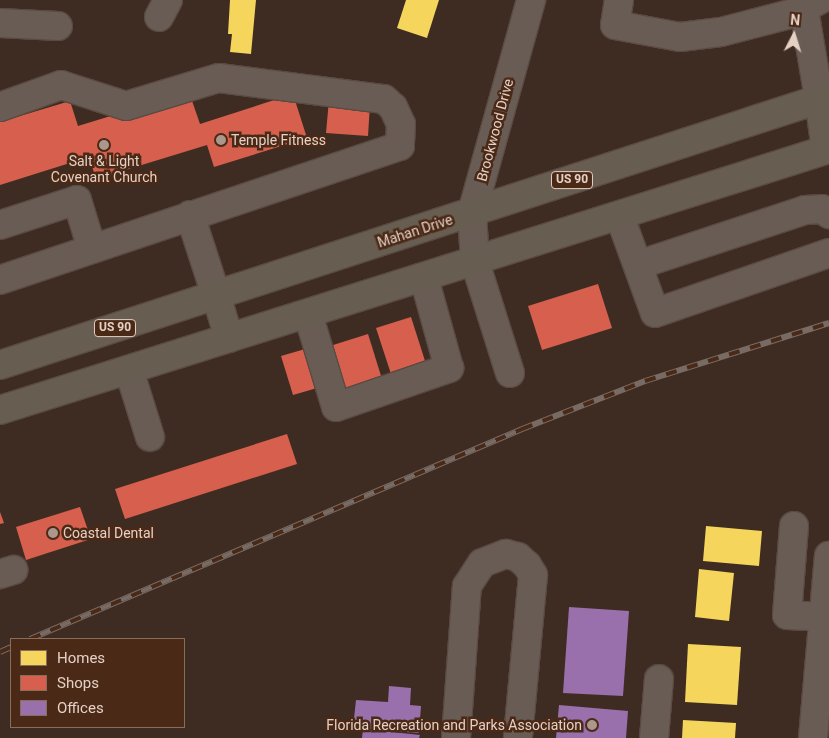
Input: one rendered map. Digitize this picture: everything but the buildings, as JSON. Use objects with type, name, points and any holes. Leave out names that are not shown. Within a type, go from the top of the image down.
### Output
[{"type":"main road","name":"Mahan Drive","points":[[0,365],[824,98]]},
{"type":"main road","points":[[0,410],[620,217],[828,150],[824,98]]},
{"type":"main road","points":[[216,296],[229,338]]},
{"type":"street","name":"Brookwood Drive","points":[[510,373],[476,262],[472,212],[531,0]]},
{"type":"street","points":[[619,0],[615,25],[680,37],[721,32],[812,4],[824,98]]},
{"type":"street","points":[[0,23],[58,26]]},
{"type":"street","points":[[0,106],[61,85],[126,106],[219,78],[384,99],[393,107],[401,124],[400,146],[0,280]]},
{"type":"street","points":[[0,225],[76,200],[92,249]]},
{"type":"street","points":[[638,265],[805,210],[822,209],[829,214]]},
{"type":"street","points":[[190,216],[216,296]]},
{"type":"street","points":[[620,217],[655,313],[829,252]]},
{"type":"street","points":[[308,314],[336,407],[449,368],[424,278]]},
{"type":"street","points":[[130,370],[150,437]]},
{"type":"street","points":[[794,526],[787,615],[823,618]]},
{"type":"street","points":[[456,738],[467,586],[482,564],[492,557],[506,554],[522,561],[533,575],[518,738]]},
{"type":"street","points":[[791,567],[828,563],[813,738]]},
{"type":"street","points":[[654,738],[660,679]]},
{"type":"railway","points":[[32,638],[522,429],[645,381],[829,323]]},
{"type":"railway","points":[[0,652],[10,647]]},
{"type":"place","name":"Temple Fitness","points":[[221,140]]},
{"type":"place","name":"Salt & Light Covenant Church","points":[[104,145]]},
{"type":"place","name":"Coastal Dental","points":[[53,533]]},
{"type":"place","name":"Florida Recreation and Parks Association","points":[[592,725]]}]
